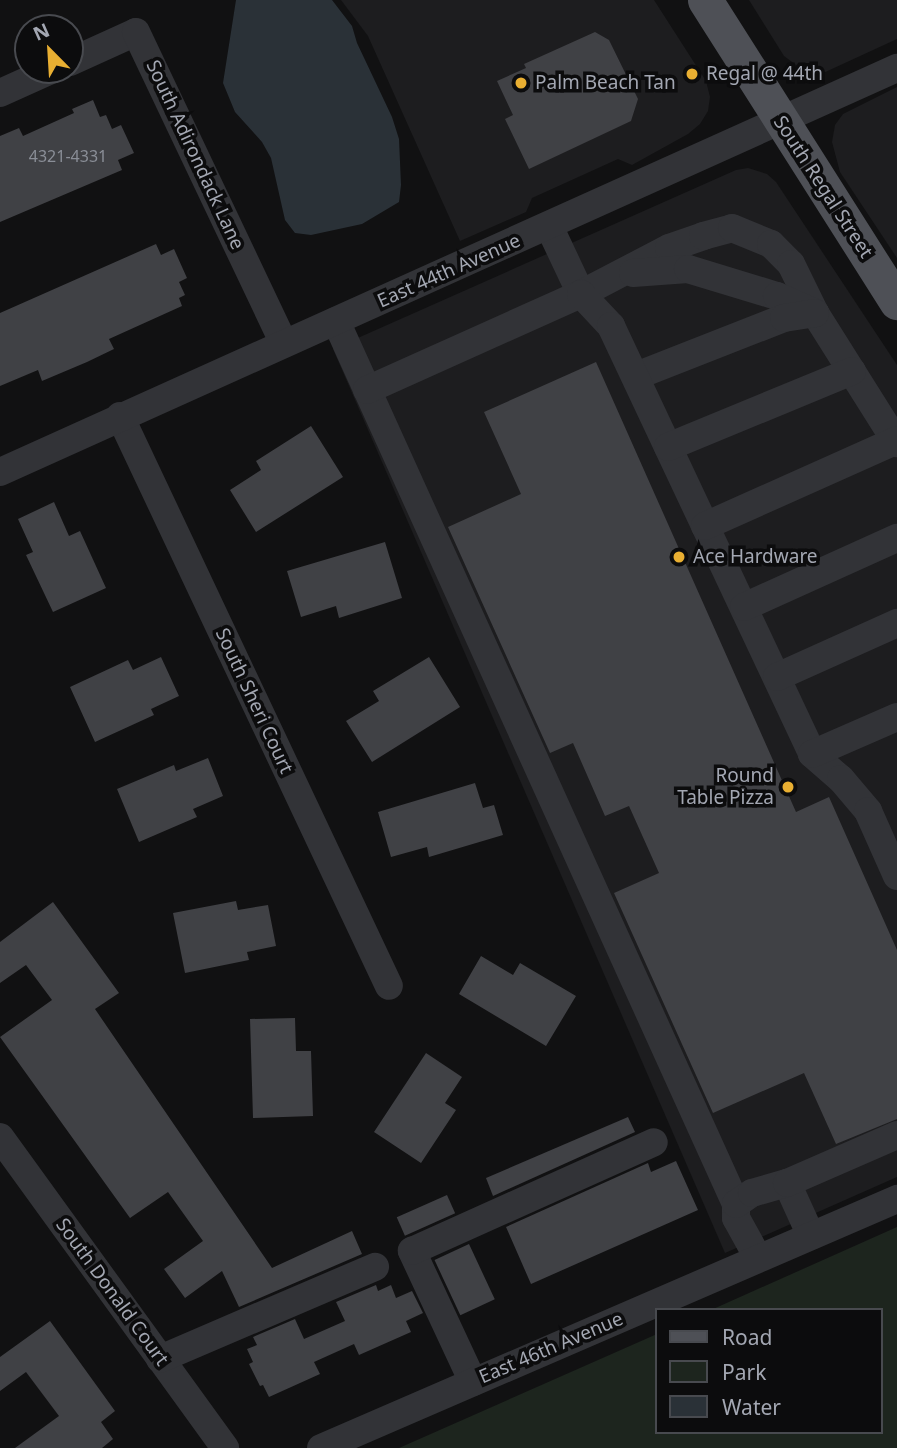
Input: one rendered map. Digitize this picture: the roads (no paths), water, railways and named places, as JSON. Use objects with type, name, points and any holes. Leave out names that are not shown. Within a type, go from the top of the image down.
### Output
[{"type":"main road","name":"South Regal Street","points":[[705,0],[897,303]]},
{"type":"street","name":"South Adirondack Lane","points":[[84,56],[136,32],[284,344]]},
{"type":"street","name":"East 44th Avenue","points":[[0,472],[897,68]]},
{"type":"street","points":[[0,93],[20,84]]},
{"type":"street","points":[[549,226],[581,294],[611,326],[636,376],[812,754],[868,811],[886,824],[897,876]]},
{"type":"street","points":[[367,390],[581,294],[668,248],[732,228],[771,244],[791,264],[815,313],[897,442],[705,526]]},
{"type":"street","points":[[617,275],[688,269],[777,296],[815,313]]},
{"type":"street","points":[[636,376],[784,318],[815,313]]},
{"type":"street","points":[[336,321],[736,1204],[736,1218],[758,1258]]},
{"type":"street","points":[[668,447],[852,372]]},
{"type":"street","name":"South Sheri Court","points":[[120,416],[389,986]]},
{"type":"street","points":[[744,607],[897,538]]},
{"type":"street","points":[[777,677],[897,623]]},
{"type":"street","points":[[812,754],[897,717]]},
{"type":"street","points":[[736,1204],[752,1193],[786,1183],[897,1135]]},
{"type":"street","name":"South Donald Court","points":[[0,1137],[225,1448]]},
{"type":"street","points":[[473,1382],[412,1251],[654,1142]]},
{"type":"street","points":[[786,1183],[811,1236]]},
{"type":"street","name":"East 46th Avenue","points":[[321,1448],[897,1199]]},
{"type":"street","points":[[160,1359],[375,1267]]},
{"type":"water","points":[[236,0],[332,0],[352,26],[357,43],[392,117],[399,139],[399,202],[362,224],[311,235],[295,233],[285,220],[271,158],[262,142],[235,112],[223,83]]},
{"type":"place","name":"Regal @ 44th","points":[[692,74]]},
{"type":"place","name":"Palm Beach Tan","points":[[521,83]]},
{"type":"place","name":"Ace Hardware","points":[[679,557]]},
{"type":"place","name":"Round Table Pizza","points":[[788,787]]}]
